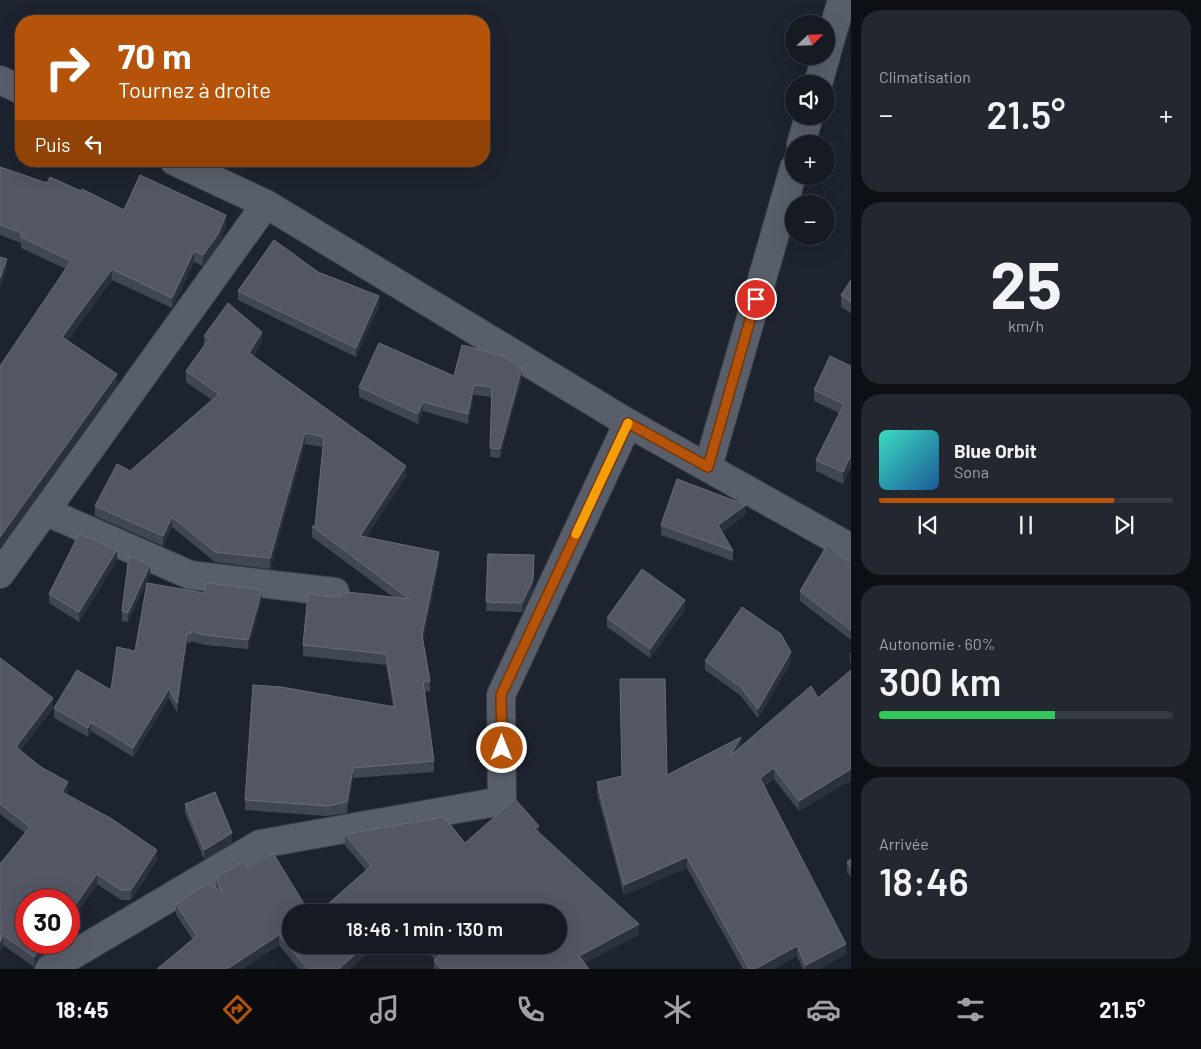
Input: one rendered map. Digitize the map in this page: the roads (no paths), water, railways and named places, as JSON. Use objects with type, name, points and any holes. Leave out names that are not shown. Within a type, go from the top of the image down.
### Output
[{"type":"street","points":[[835,24],[842,0]]},
{"type":"street","points":[[0,80],[15,87]]},
{"type":"street","points":[[187,167],[266,204],[628,423],[851,548]]},
{"type":"street","points":[[708,467],[789,185]]},
{"type":"street","points":[[0,574],[47,512],[266,204]]},
{"type":"street","points":[[49,969],[260,844],[502,801],[501,695],[628,423]]},
{"type":"street","points":[[47,512],[190,575],[335,592]]}]
